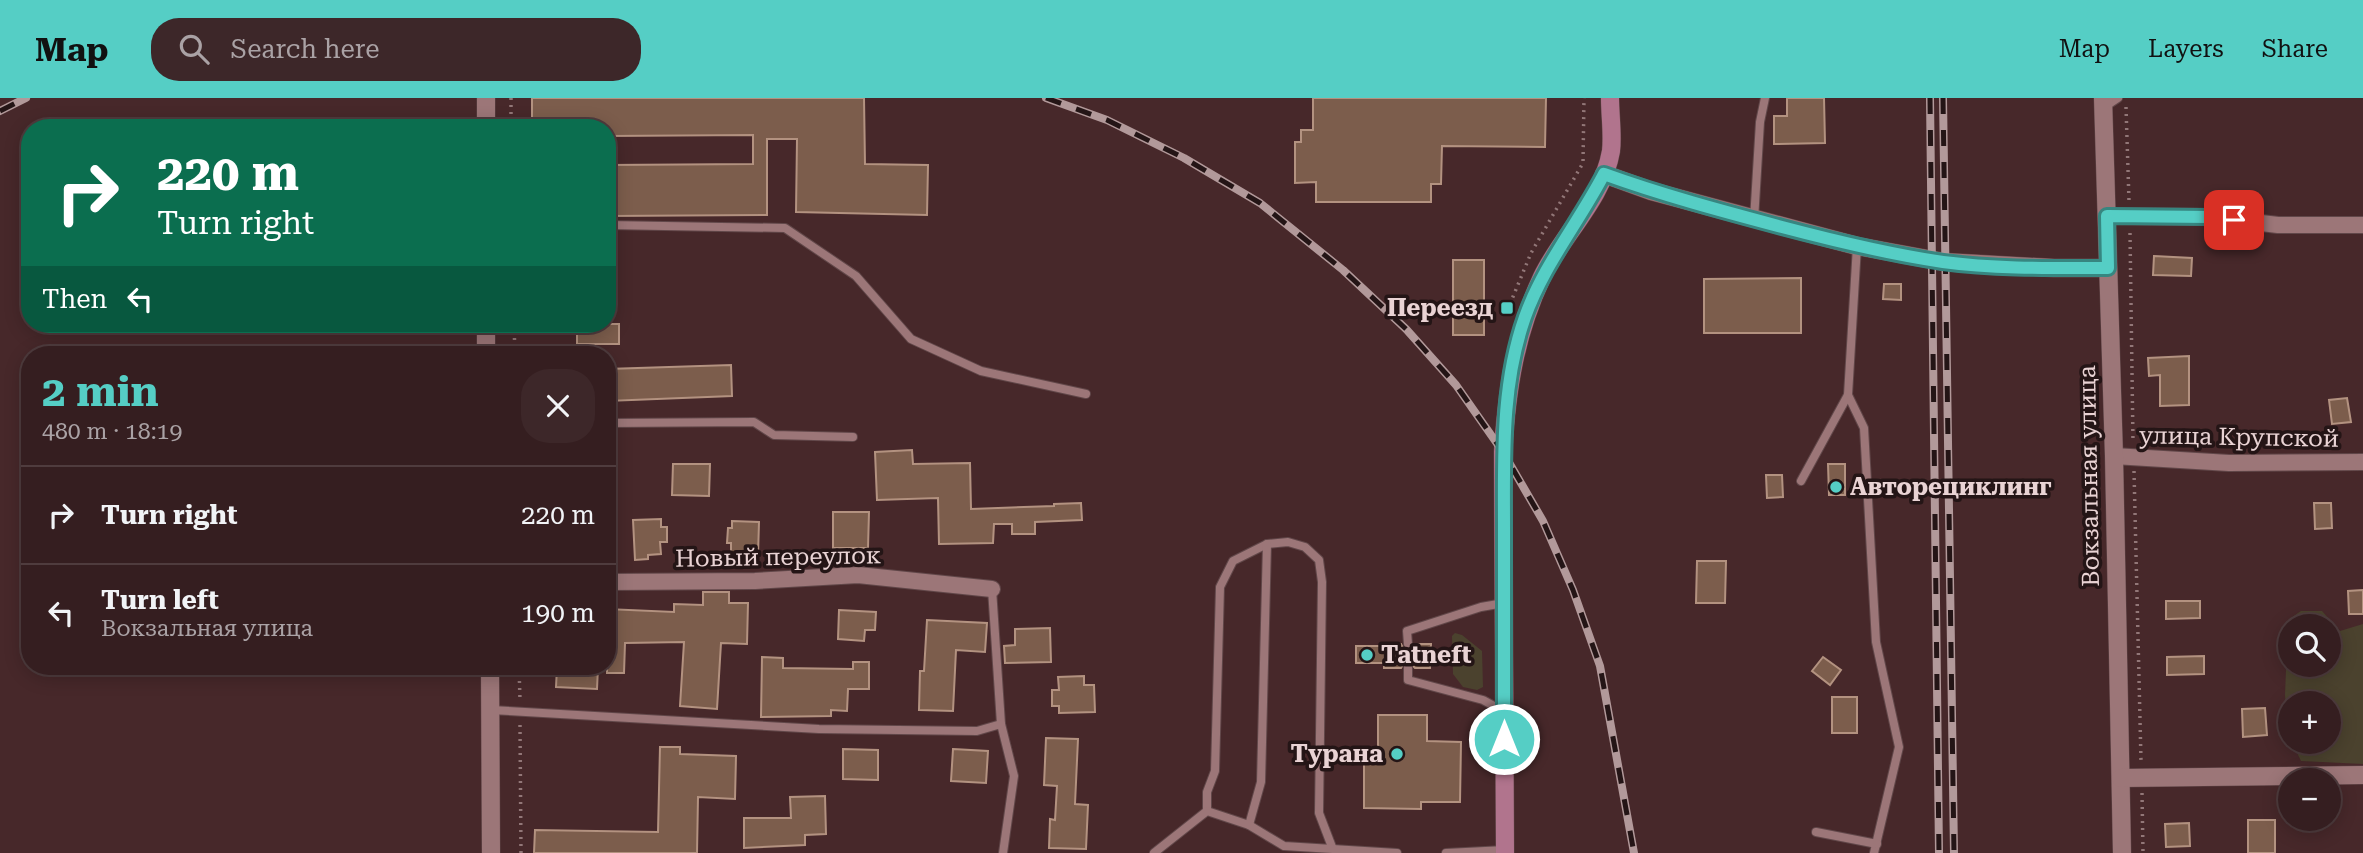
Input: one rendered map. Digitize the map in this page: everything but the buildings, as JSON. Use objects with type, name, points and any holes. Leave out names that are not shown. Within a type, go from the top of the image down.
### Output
[{"type":"main road","points":[[1505,851],[1503,452],[1506,398],[1525,317],[1544,274],[1604,174],[1611,150],[1610,98]]},
{"type":"street","points":[[485,119],[486,98]]},
{"type":"street","name":"Вокзальная улица","points":[[2108,101],[2107,216],[2122,853]]},
{"type":"street","points":[[1604,174],[1651,191],[1857,246],[1944,262],[2108,268]]},
{"type":"street","points":[[2107,216],[2211,217],[2278,225],[2363,225]]},
{"type":"street","name":"улица Крупской","points":[[2114,456],[2229,463],[2363,462]]},
{"type":"street","name":"Новый переулок","points":[[616,582],[755,581],[858,575],[992,589]]},
{"type":"street","points":[[490,675],[491,853]]},
{"type":"street","points":[[2121,778],[2363,775]]},
{"type":"lane","points":[[1754,220],[1760,122],[1765,98]]},
{"type":"lane","points":[[616,225],[785,228],[856,276],[911,339],[981,371],[1086,394]]},
{"type":"lane","points":[[1801,481],[1848,395],[1857,246]]},
{"type":"lane","points":[[1816,832],[1876,848],[1899,747],[1876,642],[1864,428],[1848,395]]},
{"type":"lane","points":[[616,423],[754,422],[774,435],[853,437]]},
{"type":"lane","points":[[1207,811],[1207,792],[1215,771],[1220,587],[1233,561],[1268,544],[1288,541],[1304,547],[1319,560],[1322,582],[1319,813],[1332,847]]},
{"type":"lane","points":[[1249,825],[1261,782],[1268,544]]},
{"type":"lane","points":[[992,589],[1001,723],[1014,776],[1003,853]]},
{"type":"lane","points":[[1408,644],[1408,631],[1481,607],[1504,603]]},
{"type":"lane","points":[[1408,668],[1408,680],[1483,700],[1504,711]]},
{"type":"lane","points":[[491,710],[819,729],[977,730],[1001,723]]},
{"type":"lane","points":[[1207,811],[1249,825],[1284,846],[1397,853]]},
{"type":"lane","points":[[1154,853],[1207,811]]},
{"type":"lane","points":[[1446,853],[1505,851]]},
{"type":"path","points":[[511,98],[511,119]]},
{"type":"path","points":[[519,675],[521,853]]},
{"type":"shaded area","points":[[2301,611],[2322,611],[2325,614],[2297,614]]},
{"type":"shaded area","points":[[2363,624],[2363,764],[2301,761],[2298,754],[2341,754],[2341,691],[2285,691],[2286,677],[2341,677],[2341,631]]},
{"type":"shaded area","points":[[1455,633],[1462,635],[1482,651],[1483,687],[1477,690],[1463,687],[1453,674],[1452,636]]},
{"type":"railway","points":[[0,111],[26,98]]},
{"type":"railway","points":[[1046,98],[1107,120],[1184,158],[1260,203],[1343,270],[1406,329],[1456,385],[1503,452],[1543,521],[1573,590],[1600,666],[1634,853]]},
{"type":"railway","points":[[1930,98],[1939,853]]},
{"type":"railway","points":[[1943,98],[1954,853]]},
{"type":"place","name":"Переезд","points":[[1507,308]]},
{"type":"place","name":"Авторециклинг","points":[[1836,487]]},
{"type":"place","name":"Tatneft","points":[[1367,655]]},
{"type":"place","name":"Турана","points":[[1397,754]]},
{"type":"route","points":[[1504,739],[1503,452],[1506,398],[1525,317],[1544,274],[1604,174],[1651,191],[1754,220],[1857,246],[1944,262],[2108,268],[2107,216],[2211,217],[2234,220]]}]
